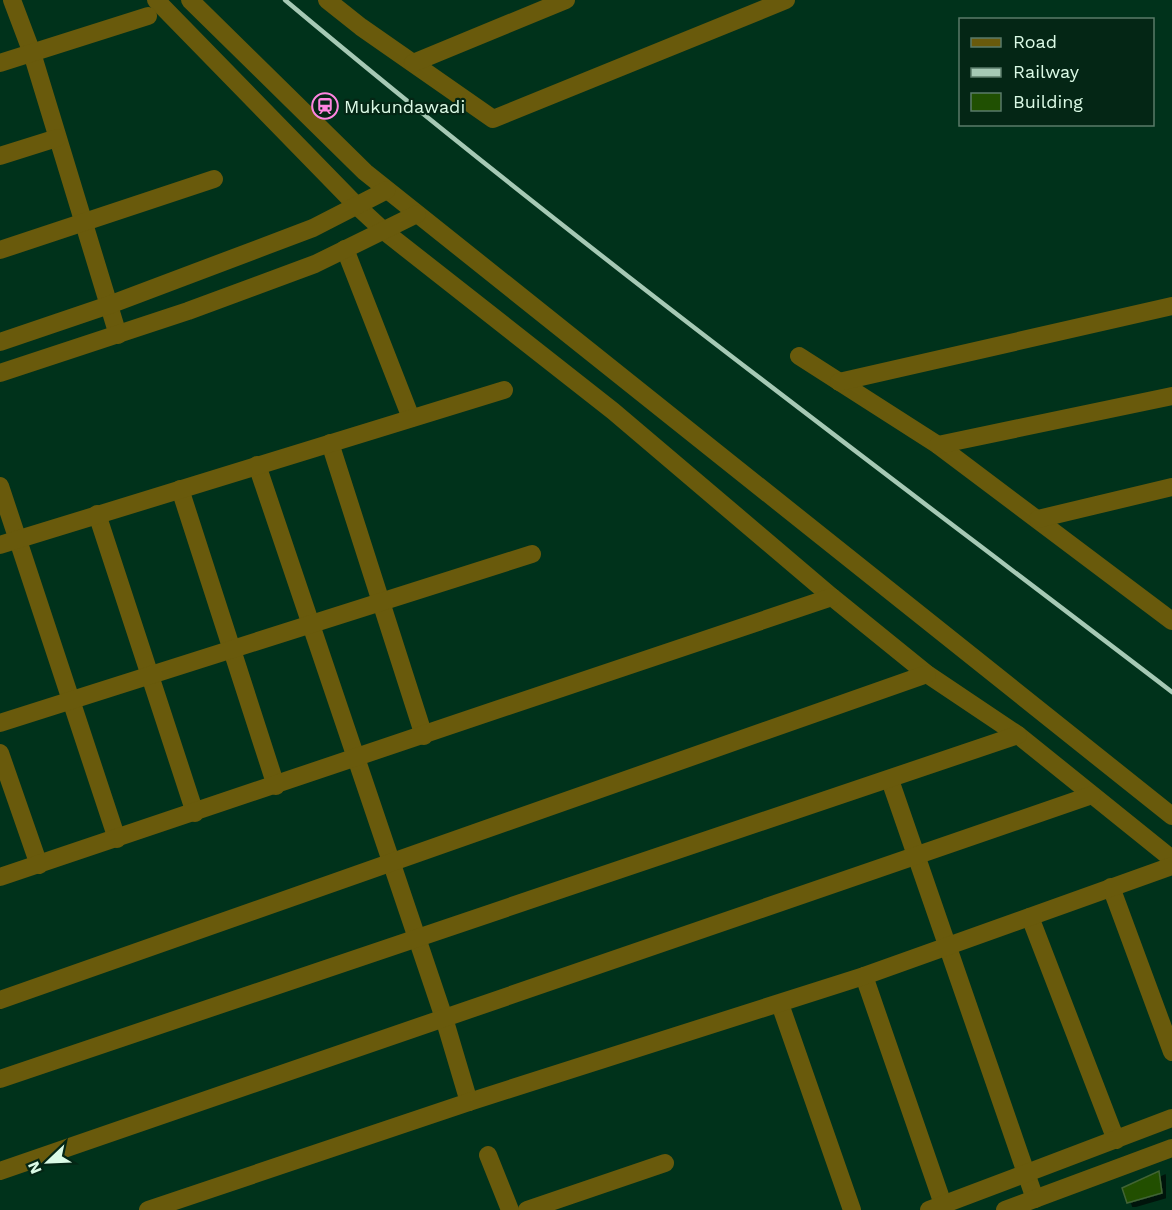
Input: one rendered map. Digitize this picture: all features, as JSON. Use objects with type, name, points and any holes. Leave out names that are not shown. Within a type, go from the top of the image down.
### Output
[{"type":"street","points":[[12,0],[32,53],[118,335]]},
{"type":"street","points":[[190,0],[365,172],[1172,816]]},
{"type":"street","points":[[327,0],[361,27],[493,119],[785,0]]},
{"type":"street","points":[[348,0],[361,27]]},
{"type":"street","points":[[413,63],[566,0]]},
{"type":"street","points":[[0,63],[152,8],[384,231],[613,411],[832,597],[927,674],[1018,735],[1172,859]]},
{"type":"street","points":[[0,156],[57,138]]},
{"type":"street","points":[[0,250],[214,179]]},
{"type":"street","points":[[0,342],[109,305],[313,228],[358,207],[387,190]]},
{"type":"street","points":[[0,373],[118,335],[315,264],[417,214]]},
{"type":"street","points":[[345,249],[411,418]]},
{"type":"street","points":[[839,382],[1172,306]]},
{"type":"street","points":[[799,356],[938,445],[1172,621]]},
{"type":"street","points":[[8,542],[504,390]]},
{"type":"street","points":[[938,445],[1172,396]]},
{"type":"street","points":[[330,442],[424,736]]},
{"type":"street","points":[[257,465],[390,864],[444,1018],[469,1102]]},
{"type":"street","points":[[0,486],[8,542],[69,701],[117,839]]},
{"type":"street","points":[[1038,519],[1172,487]]},
{"type":"street","points":[[180,489],[276,786]]},
{"type":"street","points":[[97,514],[195,813]]},
{"type":"street","points":[[0,723],[532,554]]},
{"type":"street","points":[[0,877],[832,597]]},
{"type":"street","points":[[0,1000],[927,674]]},
{"type":"street","points":[[0,1078],[1018,735]]},
{"type":"street","points":[[0,753],[39,865]]},
{"type":"street","points":[[890,780],[1035,1199]]},
{"type":"street","points":[[0,1171],[1092,795]]},
{"type":"street","points":[[148,1210],[469,1102],[864,976],[1172,866]]},
{"type":"street","points":[[1112,887],[1172,1052]]},
{"type":"street","points":[[1030,916],[1116,1140]]},
{"type":"street","points":[[864,976],[939,1208],[1172,1118]]},
{"type":"street","points":[[780,1004],[852,1210]]},
{"type":"street","points":[[1005,1210],[1172,1148]]},
{"type":"street","points":[[488,1155],[510,1210]]},
{"type":"street","points":[[527,1210],[664,1163]]},
{"type":"building","points":[[1159,1171],[1162,1193],[1127,1203],[1122,1188]]},
{"type":"railway","points":[[285,0],[393,90],[613,265],[1172,692]]},
{"type":"place","name":"Mukundawadi","points":[[325,106]]}]
